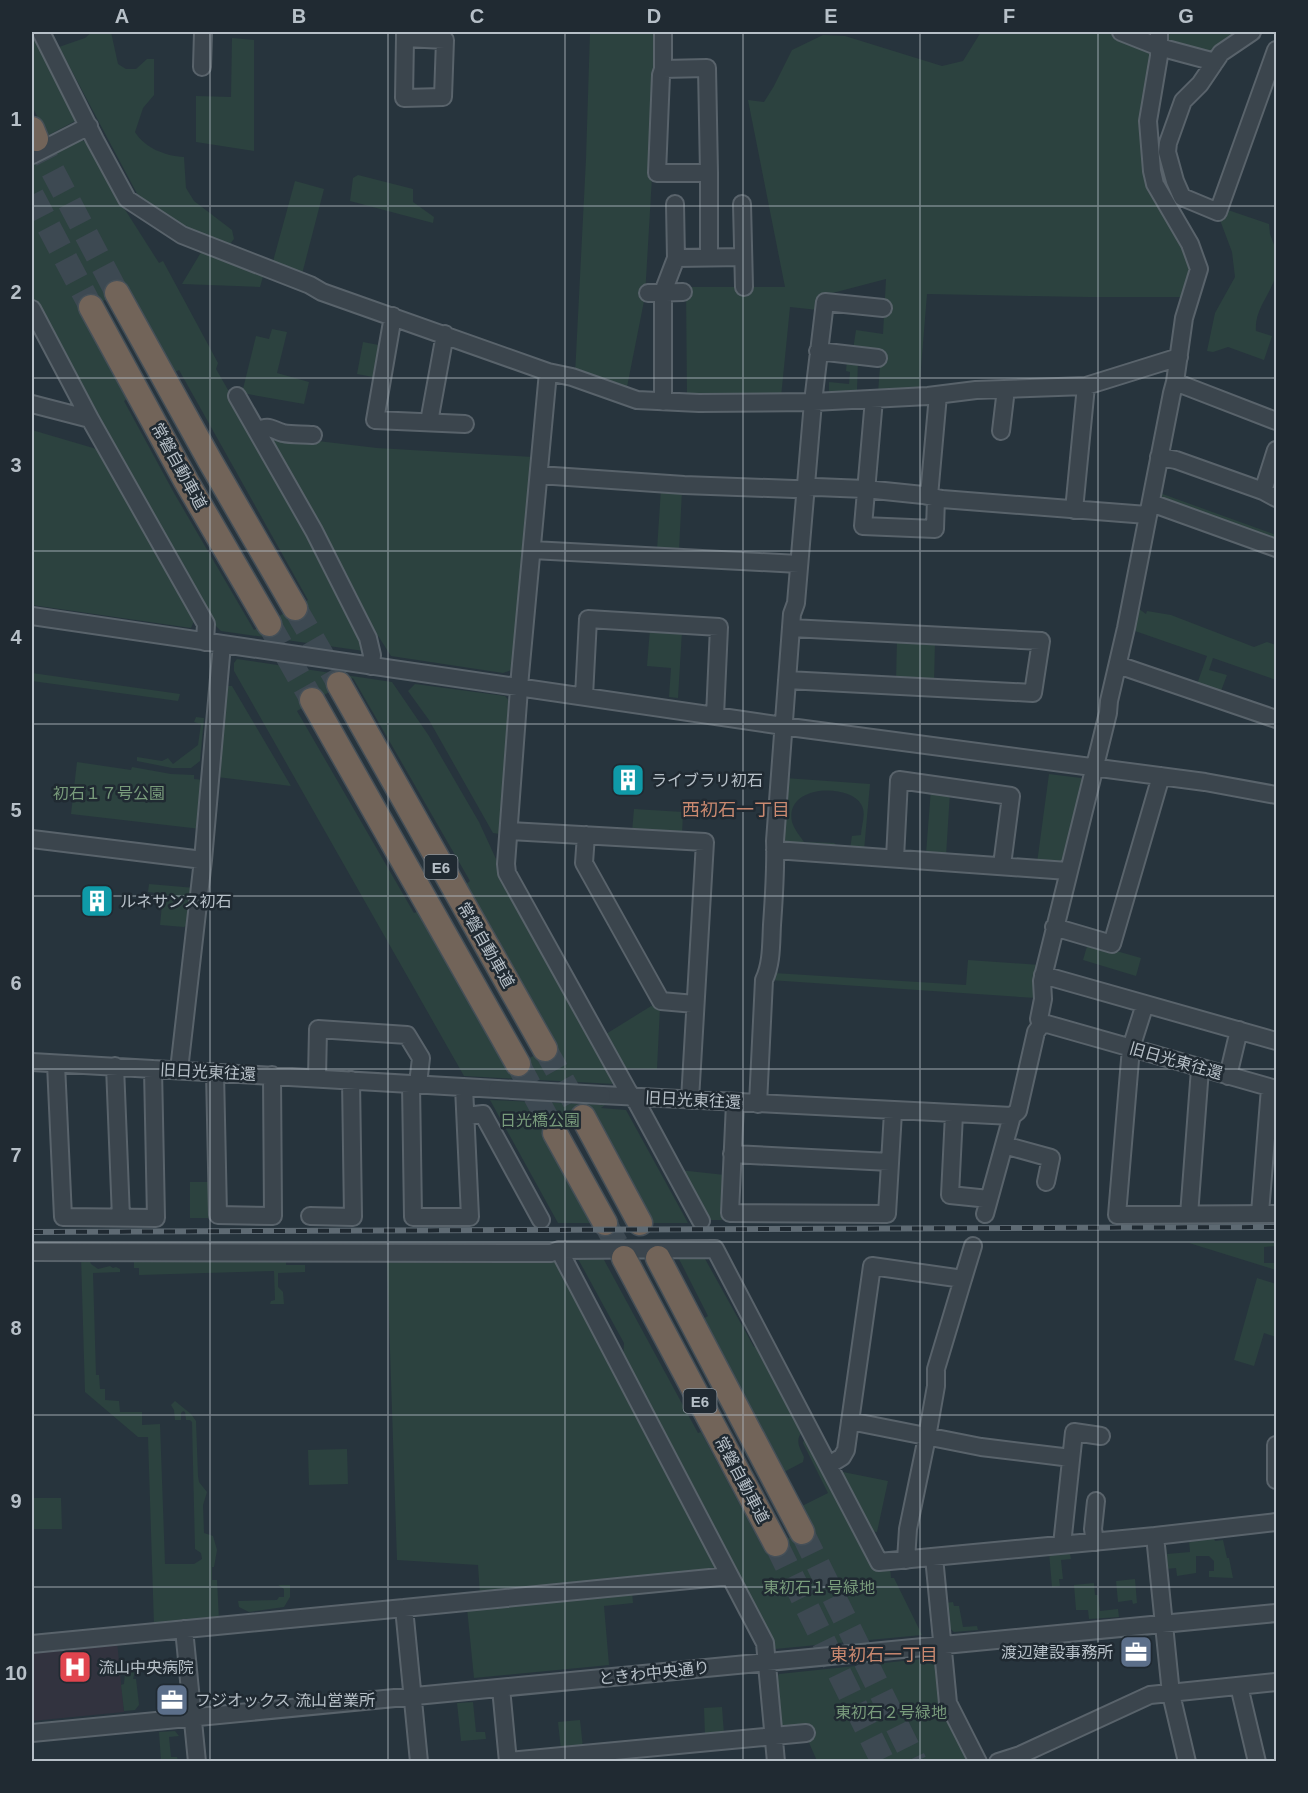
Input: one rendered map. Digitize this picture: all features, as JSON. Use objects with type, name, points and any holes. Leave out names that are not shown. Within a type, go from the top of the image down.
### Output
[{"type":"highway","name":"常磐自動車道","points":[[117,293],[295,608]]},
{"type":"highway","name":"常磐自動車道","points":[[91,308],[186,481],[270,624]]},
{"type":"highway","name":"常磐自動車道","points":[[339,684],[545,1049]]},
{"type":"highway","name":"常磐自動車道","points":[[312,700],[518,1064]]},
{"type":"highway","points":[[583,1118],[640,1223]]},
{"type":"highway","points":[[555,1133],[605,1223]]},
{"type":"highway","name":"常磐自動車道","points":[[624,1258],[776,1544]]},
{"type":"highway","name":"常磐自動車道","points":[[658,1258],[802,1532]]},
{"type":"street","points":[[40,32],[127,199],[182,235],[310,285],[322,292],[548,372],[572,377],[637,400],[813,402],[938,395],[976,390],[1086,386],[1179,357]]},
{"type":"street","points":[[202,68],[203,32]]},
{"type":"street","points":[[663,32],[657,173],[709,173]]},
{"type":"street","points":[[1121,32],[1159,39],[1215,62]]},
{"type":"street","points":[[1252,32],[1221,53],[1200,84],[1184,101],[1168,143],[1167,152],[1182,197],[1218,212],[1276,54]]},
{"type":"street","points":[[954,1114],[950,1195],[987,1206],[1012,1116],[1018,1111],[1035,1035],[1041,1025],[1039,1019],[1043,999],[1043,975],[1096,768],[1175,382],[1187,305],[1199,269],[1190,244],[1155,184],[1148,121],[1159,39]]},
{"type":"street","points":[[663,69],[707,68],[709,257]]},
{"type":"street","points":[[33,141],[88,126]]},
{"type":"street","points":[[1148,133],[1173,131]]},
{"type":"street","points":[[663,402],[655,293],[676,258],[675,204]]},
{"type":"street","points":[[742,204],[744,287]]},
{"type":"street","points":[[676,258],[743,257]]},
{"type":"street","points":[[655,293],[683,292]]},
{"type":"street","points":[[758,1104],[764,980],[768,971],[792,614],[796,603],[813,402],[825,302],[883,308]]},
{"type":"street","points":[[393,316],[375,420],[465,424]]},
{"type":"street","points":[[32,317],[206,624],[205,642]]},
{"type":"street","points":[[429,422],[445,334]]},
{"type":"street","points":[[818,351],[878,358]]},
{"type":"street","points":[[548,372],[506,864],[511,880],[701,1221]]},
{"type":"street","points":[[1175,382],[1276,422]]},
{"type":"street","points":[[1074,510],[1086,386]]},
{"type":"street","points":[[1001,431],[1006,389]]},
{"type":"street","points":[[874,399],[863,526],[935,529],[932,497],[938,395]]},
{"type":"street","points":[[237,396],[314,531],[368,639],[372,656],[371,666]]},
{"type":"street","points":[[32,404],[90,419]]},
{"type":"street","points":[[256,431],[270,427],[283,433],[313,435]]},
{"type":"street","points":[[1159,457],[1176,460],[1270,495],[1276,450]]},
{"type":"street","points":[[539,475],[684,485],[865,489],[1074,510],[1149,509],[1276,548]]},
{"type":"street","points":[[532,550],[799,564]]},
{"type":"street","points":[[32,616],[784,726],[1161,776],[1276,795]]},
{"type":"street","points":[[584,696],[588,619],[719,627],[715,716]]},
{"type":"street","points":[[787,680],[1033,693],[1041,641],[791,628]]},
{"type":"street","points":[[179,1070],[203,860],[222,644]]},
{"type":"street","points":[[1118,665],[1276,719]]},
{"type":"street","points":[[1054,927],[1112,944],[1161,776]]},
{"type":"street","points":[[895,858],[899,780],[1011,796],[1002,866]]},
{"type":"street","points":[[510,831],[705,842],[690,1100]]},
{"type":"street","points":[[586,835],[584,863],[661,1002],[695,1004]]},
{"type":"street","points":[[32,839],[203,860]]},
{"type":"street","points":[[775,850],[1068,871]]},
{"type":"street","points":[[1043,975],[1276,1041]]},
{"type":"street","points":[[1145,1004],[1131,1048],[1117,1215],[1268,1214],[1273,1089]]},
{"type":"street","name":"旧日光東往還","points":[[1041,1025],[1047,1024],[1273,1089]]},
{"type":"street","points":[[317,1078],[318,1029],[406,1035],[421,1058],[415,1084],[413,1218],[470,1217],[464,1087]]},
{"type":"street","points":[[1228,1076],[1239,1030]]},
{"type":"street","name":"旧日光東往還","points":[[32,1062],[893,1112],[1012,1116]]},
{"type":"street","points":[[56,1064],[63,1217],[156,1218],[153,1069]]},
{"type":"street","points":[[115,1066],[121,1218]]},
{"type":"street","points":[[1189,1215],[1200,1068]]},
{"type":"street","points":[[215,1072],[218,1215],[273,1216],[272,1075]]},
{"type":"street","points":[[310,1215],[353,1217],[351,1080]]},
{"type":"street","points":[[735,1102],[730,1213],[887,1215],[893,1112]]},
{"type":"street","points":[[466,1116],[483,1114],[542,1220]]},
{"type":"street","points":[[1004,1145],[1051,1158],[1046,1182]]},
{"type":"street","points":[[732,1154],[890,1162]]},
{"type":"street","points":[[906,1560],[908,1529],[936,1386],[936,1369],[973,1246]]},
{"type":"street","points":[[32,1252],[551,1253],[559,1250],[715,1249],[879,1562],[1276,1522]]},
{"type":"street","points":[[559,1250],[765,1643],[776,1761]]},
{"type":"street","points":[[829,1465],[844,1454],[872,1266],[963,1279]]},
{"type":"street","points":[[850,1422],[981,1447],[1071,1458]]},
{"type":"street","points":[[1062,1545],[1074,1432],[1101,1436]]},
{"type":"street","points":[[1276,1445],[1276,1470]]},
{"type":"street","points":[[1095,1542],[1093,1529],[1096,1501]]},
{"type":"street","points":[[1155,1536],[1171,1694],[1188,1761]]},
{"type":"street","points":[[934,1557],[948,1703],[978,1761]]},
{"type":"street","points":[[32,1644],[730,1576]]},
{"type":"street","points":[[404,1608],[419,1761]]},
{"type":"street","name":"ときわ中央通り","points":[[32,1733],[1276,1613]]},
{"type":"street","points":[[184,1629],[197,1761]]},
{"type":"street","points":[[998,1761],[1020,1755],[1150,1695],[1276,1682]]},
{"type":"street","points":[[1239,1686],[1257,1761]]},
{"type":"street","points":[[501,1688],[508,1761],[806,1733]]},
{"type":"shaded area","name":"流山中央病院","points":[[117,1641],[124,1712],[32,1721],[32,1649]]},
{"type":"green space","points":[[32,32],[35,32],[75,116],[75,121],[47,136],[32,106]]},
{"type":"green space","points":[[92,32],[111,32],[118,64],[126,69],[136,69],[147,59],[154,59],[154,95],[143,108],[135,132],[144,143],[156,150],[184,157],[186,188],[194,201],[232,230],[234,239],[224,248],[184,232],[142,203],[59,47],[85,38]]},
{"type":"green space","points":[[590,32],[655,32],[652,177],[645,296],[626,392],[575,375]]},
{"type":"green space","points":[[981,32],[1110,32],[1156,51],[1147,170],[1194,257],[1187,297],[927,294],[919,392],[878,393],[881,353],[853,350],[856,330],[883,334],[886,279],[821,296],[818,310],[790,307],[781,397],[687,398],[686,287],[785,287],[748,100],[764,102],[792,50],[823,35],[845,36],[942,66],[963,61]]},
{"type":"green space","points":[[1163,32],[1244,32],[1212,58],[1167,45]]},
{"type":"green space","points":[[232,38],[254,40],[254,151],[196,142],[196,96],[231,97]]},
{"type":"green space","points":[[78,140],[89,142],[117,197],[159,263],[163,261],[218,363],[216,369],[300,515],[365,646],[364,651],[221,631],[212,622],[32,301],[32,164]],"holes":[[[127,288],[173,373],[179,370],[308,600],[254,630],[174,493],[124,401],[129,398],[81,313]]]},
{"type":"green space","points":[[358,175],[413,189],[413,202],[434,217],[433,223],[350,201],[353,178]]},
{"type":"green space","points":[[295,181],[324,189],[301,278],[272,265]]},
{"type":"green space","points":[[1225,209],[1269,224],[1276,250],[1276,278],[1260,310],[1256,324],[1256,331],[1272,336],[1264,360],[1228,347],[1213,352],[1207,351],[1215,313],[1235,277],[1232,252],[1220,220]]},
{"type":"green space","points":[[203,249],[264,273],[260,287],[182,284]]},
{"type":"green space","points":[[272,329],[287,332],[277,373],[309,382],[304,404],[242,393],[256,336],[269,339]]},
{"type":"green space","points":[[363,342],[384,346],[378,378],[357,374]]},
{"type":"green space","points":[[847,359],[858,360],[857,391],[829,393],[829,382],[849,384],[850,372],[846,371]]},
{"type":"green space","points":[[32,430],[100,450],[195,619],[191,628],[32,605]]},
{"type":"green space","points":[[267,435],[377,448],[533,457],[514,669],[503,673],[391,656],[373,631],[321,526]]},
{"type":"green space","points":[[661,489],[682,490],[679,551],[657,550]]},
{"type":"green space","points":[[1157,492],[1276,535],[1276,543],[1160,501]]},
{"type":"green space","points":[[1139,609],[1146,614],[1147,611],[1171,615],[1254,647],[1267,642],[1276,645],[1276,680],[1213,658],[1209,670],[1227,675],[1221,691],[1227,694],[1196,687],[1207,656],[1135,631]]},
{"type":"green space","points":[[650,629],[682,631],[678,698],[669,697],[671,668],[647,666]]},
{"type":"green space","points":[[897,639],[935,641],[934,683],[896,681]]},
{"type":"green space","points":[[237,659],[392,682],[429,736],[479,822],[502,872],[615,1082],[614,1084],[464,1076],[234,671],[234,663]],"holes":[[[353,678],[470,881],[465,885],[535,1055],[509,1069],[419,911],[414,913],[297,711]]]},
{"type":"green space","points":[[32,673],[180,694],[178,701],[32,681]]},
{"type":"green space","points":[[415,684],[505,696],[511,703],[500,834],[493,833],[429,720],[408,691]]},
{"type":"green space","points":[[225,686],[232,686],[291,786],[217,777]]},
{"type":"green space","points":[[196,717],[204,718],[200,761],[191,768],[172,768],[137,761],[137,757],[162,761],[168,758],[173,764],[198,745],[201,724],[194,722]]},
{"type":"green space","name":"初石１７号公園","points":[[77,762],[131,770],[132,767],[171,774],[194,775],[194,779],[204,780],[201,829],[71,814]]},
{"type":"green space","points":[[1049,774],[1081,778],[1086,783],[1067,859],[1060,864],[1037,863]]},
{"type":"green space","points":[[785,778],[870,784],[864,850],[850,849],[852,836],[861,835],[864,816],[861,804],[854,797],[831,791],[819,791],[798,801],[792,810],[792,822],[804,842],[834,843],[837,846],[783,844]]},
{"type":"green space","points":[[931,789],[950,792],[946,856],[926,854]]},
{"type":"green space","points":[[634,809],[683,812],[682,835],[632,832]]},
{"type":"green space","points":[[149,884],[195,888],[190,923],[184,927],[160,925],[163,894],[148,892]]},
{"type":"green space","points":[[1088,943],[1141,958],[1136,976],[1083,960]]},
{"type":"green space","points":[[968,960],[1040,965],[1036,998],[769,980],[774,973],[966,985]]},
{"type":"green space","points":[[656,1003],[660,1007],[657,1069],[624,1068],[606,1034]]},
{"type":"green space","name":"日光橋公園","points":[[490,1100],[605,1105],[601,1108],[626,1110],[688,1223],[653,1223],[593,1113],[544,1139],[591,1223],[558,1223]]},
{"type":"green space","points":[[679,1170],[725,1175],[722,1220],[707,1220]]},
{"type":"green space","points":[[190,1182],[212,1182],[213,1218],[190,1218]]},
{"type":"green space","points":[[1189,1243],[1276,1243],[1276,1246],[1264,1247],[1264,1263],[1276,1263],[1276,1270]]},
{"type":"green space","points":[[81,1256],[89,1259],[91,1264],[98,1269],[110,1266],[120,1269],[120,1272],[93,1273],[96,1375],[99,1375],[100,1389],[105,1389],[105,1400],[119,1401],[120,1412],[142,1412],[142,1425],[160,1424],[165,1564],[194,1564],[202,1559],[201,1553],[195,1549],[192,1422],[186,1420],[183,1411],[181,1420],[175,1420],[171,1405],[175,1401],[196,1421],[198,1476],[199,1482],[207,1492],[203,1505],[204,1533],[213,1536],[217,1550],[214,1567],[212,1567],[212,1580],[217,1580],[219,1620],[154,1626],[148,1437],[138,1437],[85,1392]]},
{"type":"green space","name":"東初石１号緑地","points":[[577,1257],[603,1258],[698,1433],[701,1432],[764,1550],[812,1527],[802,1506],[828,1493],[803,1443],[806,1439],[890,1567],[891,1578],[894,1578],[922,1635],[775,1649],[623,1360],[624,1343]]},
{"type":"green space","points":[[678,1257],[704,1257],[754,1347],[760,1345],[803,1431],[798,1441],[804,1457],[803,1462],[784,1472],[703,1319],[708,1316]]},
{"type":"green space","points":[[554,1258],[717,1565],[710,1573],[480,1595],[478,1565],[397,1560],[387,1259]]},
{"type":"green space","points":[[286,1259],[286,1265],[305,1265],[305,1272],[278,1273],[278,1287],[283,1292],[284,1304],[270,1304],[275,1300],[274,1271],[139,1275],[139,1268],[134,1268],[134,1260]]},
{"type":"green space","points":[[1257,1278],[1276,1284],[1276,1337],[1264,1333],[1254,1366],[1234,1360]]},
{"type":"green space","points":[[347,1449],[348,1484],[309,1485],[308,1450]]},
{"type":"green space","points":[[838,1471],[888,1481],[877,1532],[869,1531]]},
{"type":"green space","points":[[32,1498],[61,1498],[62,1529],[32,1529]]},
{"type":"green space","points":[[1213,1536],[1215,1541],[1223,1540],[1233,1578],[1209,1577],[1209,1571],[1214,1571],[1214,1561],[1209,1556],[1196,1556],[1196,1573],[1177,1576],[1176,1568],[1165,1569],[1163,1548],[1166,1545],[1167,1554],[1190,1552],[1189,1539]]},
{"type":"green space","points":[[1066,1551],[1070,1554],[1071,1559],[1061,1560],[1063,1579],[1059,1579],[1060,1586],[1052,1587],[1049,1552]]},
{"type":"green space","points":[[1135,1579],[1137,1603],[1133,1604],[1132,1600],[1118,1602],[1116,1581]]},
{"type":"green space","points":[[1094,1583],[1100,1611],[1118,1609],[1119,1617],[1089,1619],[1088,1610],[1076,1610],[1074,1585]]},
{"type":"green space","points":[[278,1585],[290,1585],[290,1597],[284,1607],[249,1612],[239,1607],[238,1601],[277,1600],[279,1597],[284,1597],[284,1589]]},
{"type":"green space","points":[[632,1592],[633,1603],[604,1606],[609,1665],[474,1678],[467,1608]]},
{"type":"green space","points":[[953,1602],[954,1606],[959,1606],[963,1627],[977,1626],[978,1630],[954,1632],[947,1626],[945,1603]]},
{"type":"green space","name":"東初石２号緑地","points":[[931,1658],[938,1665],[968,1758],[951,1762],[817,1761],[807,1738],[785,1730],[778,1723],[774,1681],[779,1674]]},
{"type":"green space","points":[[135,1671],[133,1679],[136,1679],[139,1705],[135,1710],[124,1711],[121,1685],[124,1684],[125,1673]]},
{"type":"green space","points":[[473,1702],[476,1732],[485,1732],[486,1739],[461,1741],[457,1703]]},
{"type":"green space","points":[[722,1707],[724,1734],[705,1736],[704,1708]]},
{"type":"green space","points":[[580,1720],[583,1748],[561,1750],[558,1722]]},
{"type":"green space","points":[[175,1731],[179,1736],[169,1737],[171,1757],[177,1757],[178,1761],[161,1761],[159,1732]]},
{"type":"tunnel","points":[[36,139],[117,293]]},
{"type":"tunnel","points":[[32,195],[91,307]]},
{"type":"tunnel","points":[[295,608],[339,684]]},
{"type":"tunnel","points":[[269,624],[312,700]]},
{"type":"tunnel","points":[[545,1049],[583,1117]]},
{"type":"tunnel","points":[[518,1064],[555,1133]]},
{"type":"tunnel","points":[[605,1223],[624,1258]]},
{"type":"tunnel","points":[[802,1532],[915,1762]]},
{"type":"tunnel","points":[[776,1544],[883,1762]]},
{"type":"railway","points":[[32,1232],[1276,1227]]},
{"type":"place","name":"ライブラリ初石","points":[[628,780]]},
{"type":"place","name":"ルネサンス初石","points":[[97,901]]},
{"type":"place","name":"渡辺建設事務所","points":[[1136,1652]]},
{"type":"place","name":"流山中央病院","points":[[75,1667]]},
{"type":"place","name":"フジオックス 流山営業所","points":[[172,1700]]},
{"type":"district","name":"西初石一丁目","points":[[736,810]]},
{"type":"district","name":"東初石一丁目","points":[[884,1655]]}]
